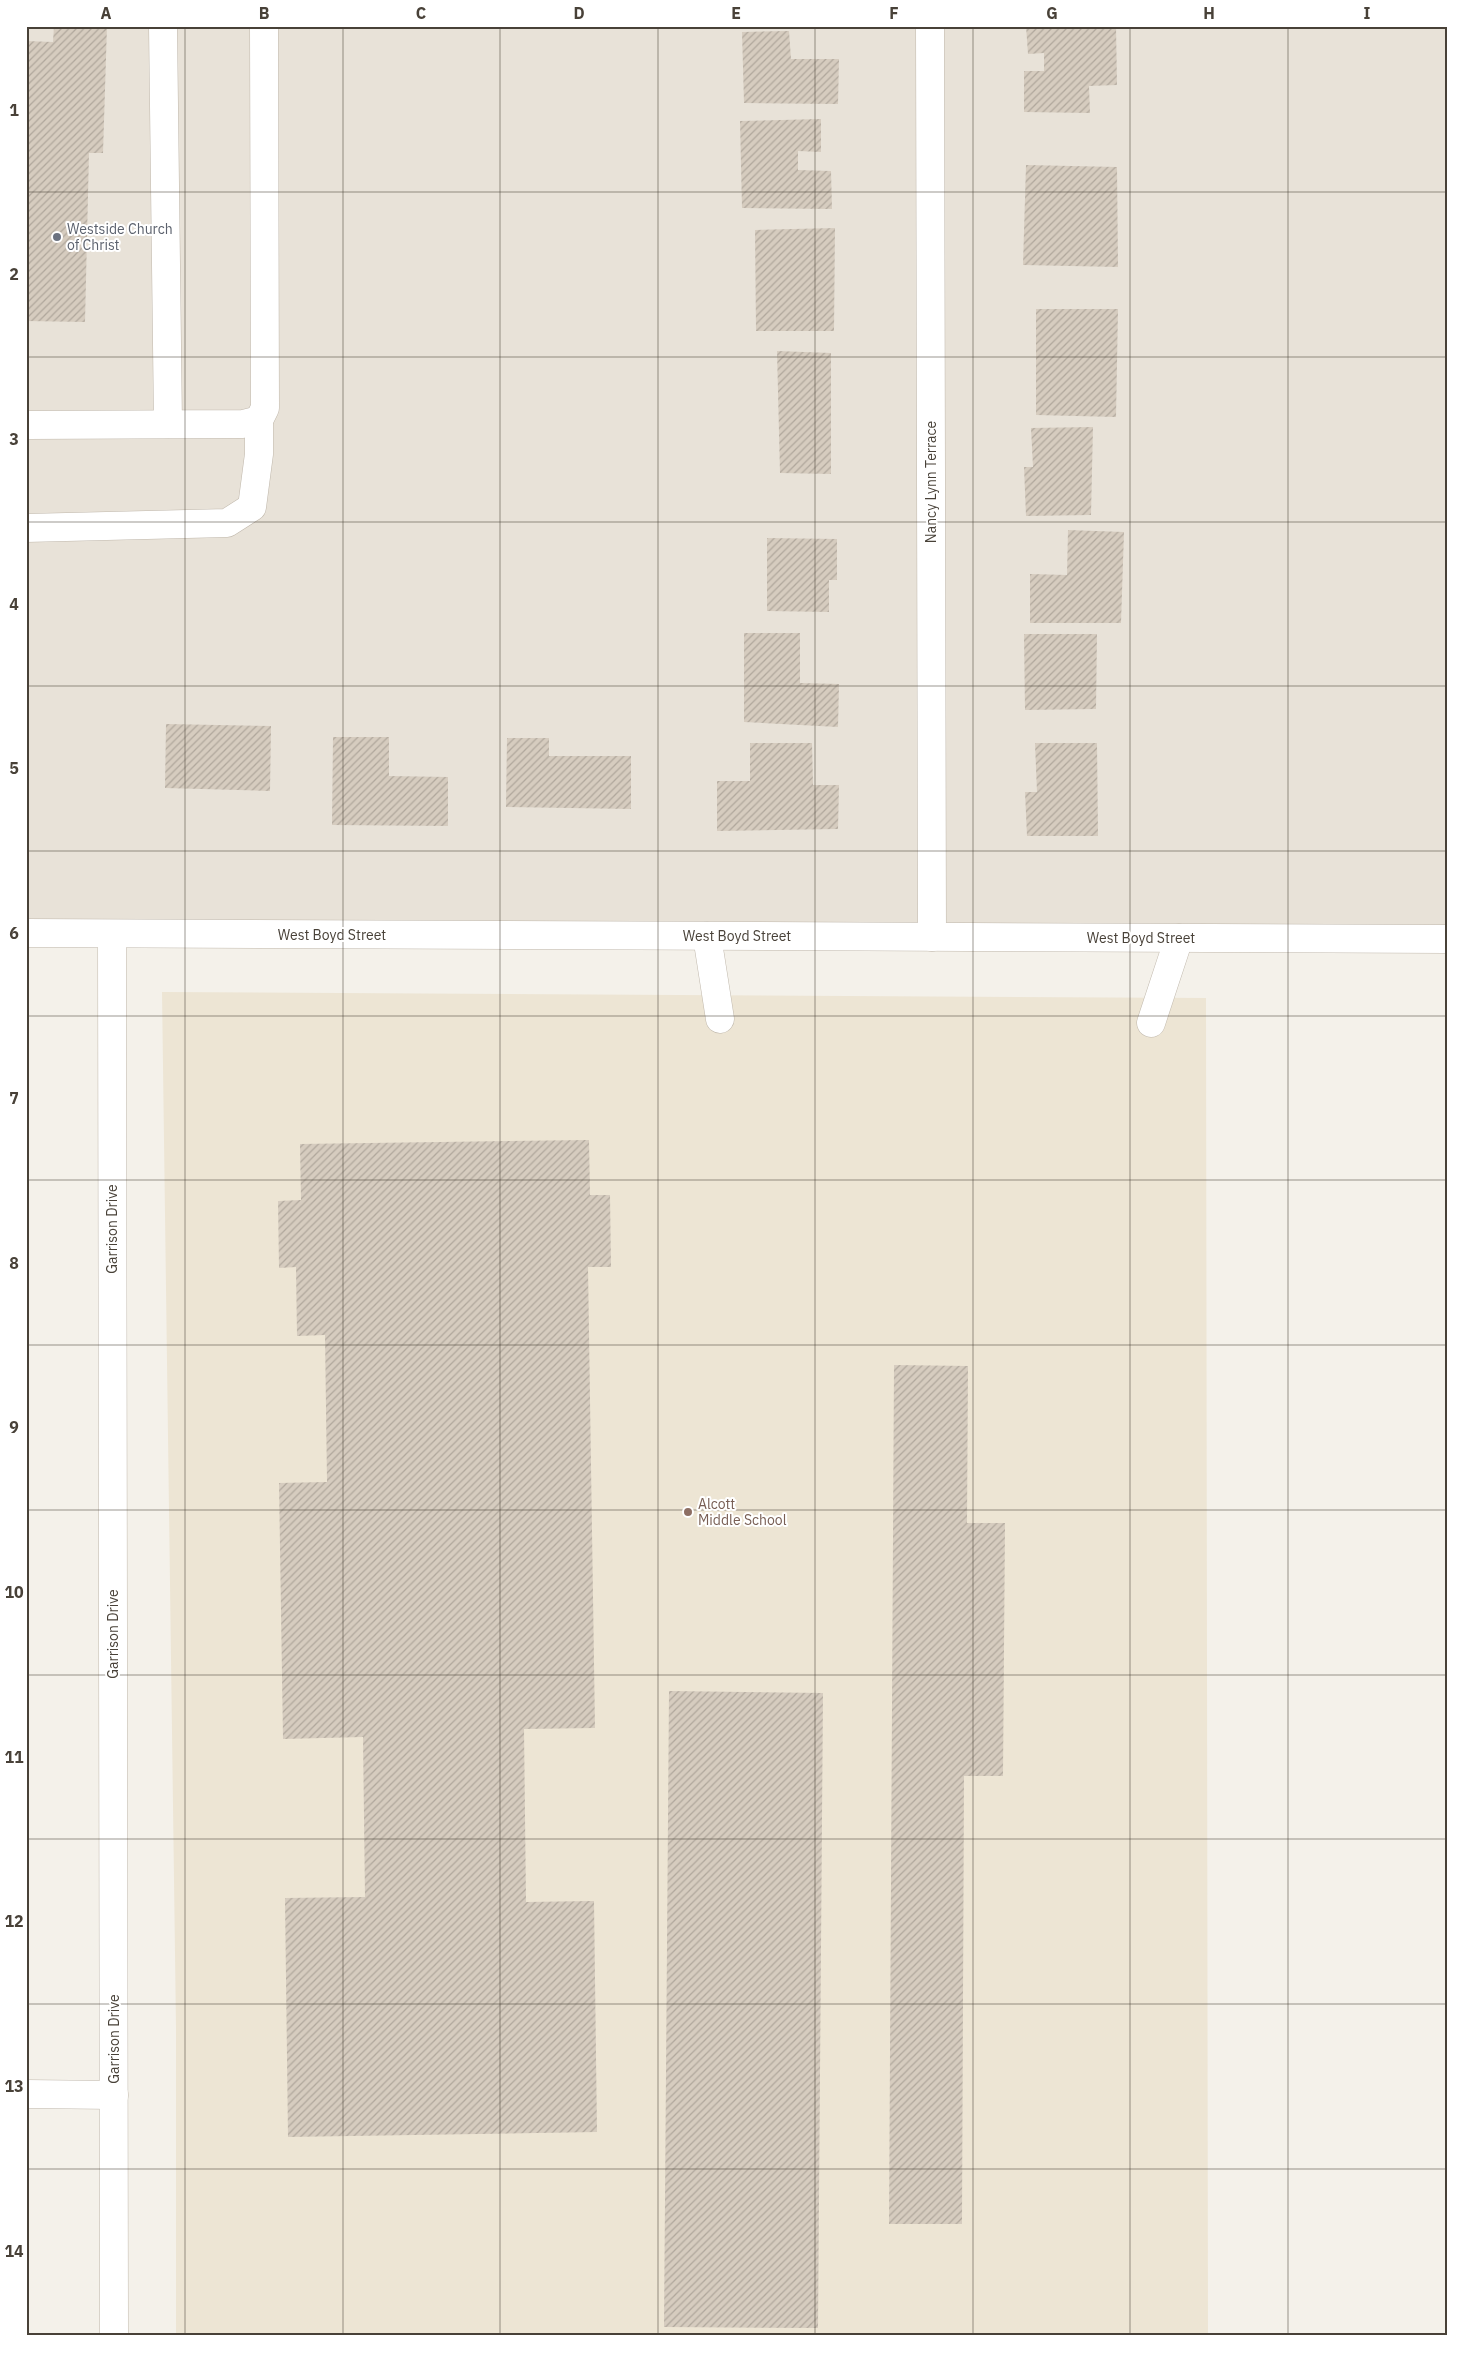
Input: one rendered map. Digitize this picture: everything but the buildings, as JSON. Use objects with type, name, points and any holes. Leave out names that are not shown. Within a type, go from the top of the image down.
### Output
[{"type":"street","points":[[163,26],[168,424]]},
{"type":"street","points":[[26,528],[227,523],[252,507],[259,454],[259,420],[265,408],[264,26]]},
{"type":"street","name":"Nancy Lynn Terrace","points":[[930,26],[932,937]]},
{"type":"street","points":[[26,425],[243,424],[259,420]]},
{"type":"street","name":"West Boyd Street","points":[[26,933],[1447,939]]},
{"type":"street","name":"Garrison Drive","points":[[112,934],[114,2335]]},
{"type":"street","points":[[707,936],[720,1019]]},
{"type":"street","points":[[1152,1023],[1179,938]]},
{"type":"street","points":[[26,2094],[114,2095]]},
{"type":"shaded area","points":[[26,26],[1447,26],[1447,925],[26,925]]},
{"type":"shaded area","name":"Alcott Middle School","points":[[162,992],[1206,998],[1208,2335],[176,2335],[176,2027]]},
{"type":"place","name":"Westside Church of Christ","points":[[57,237]]},
{"type":"place","name":"Alcott Middle School","points":[[688,1512]]}]
